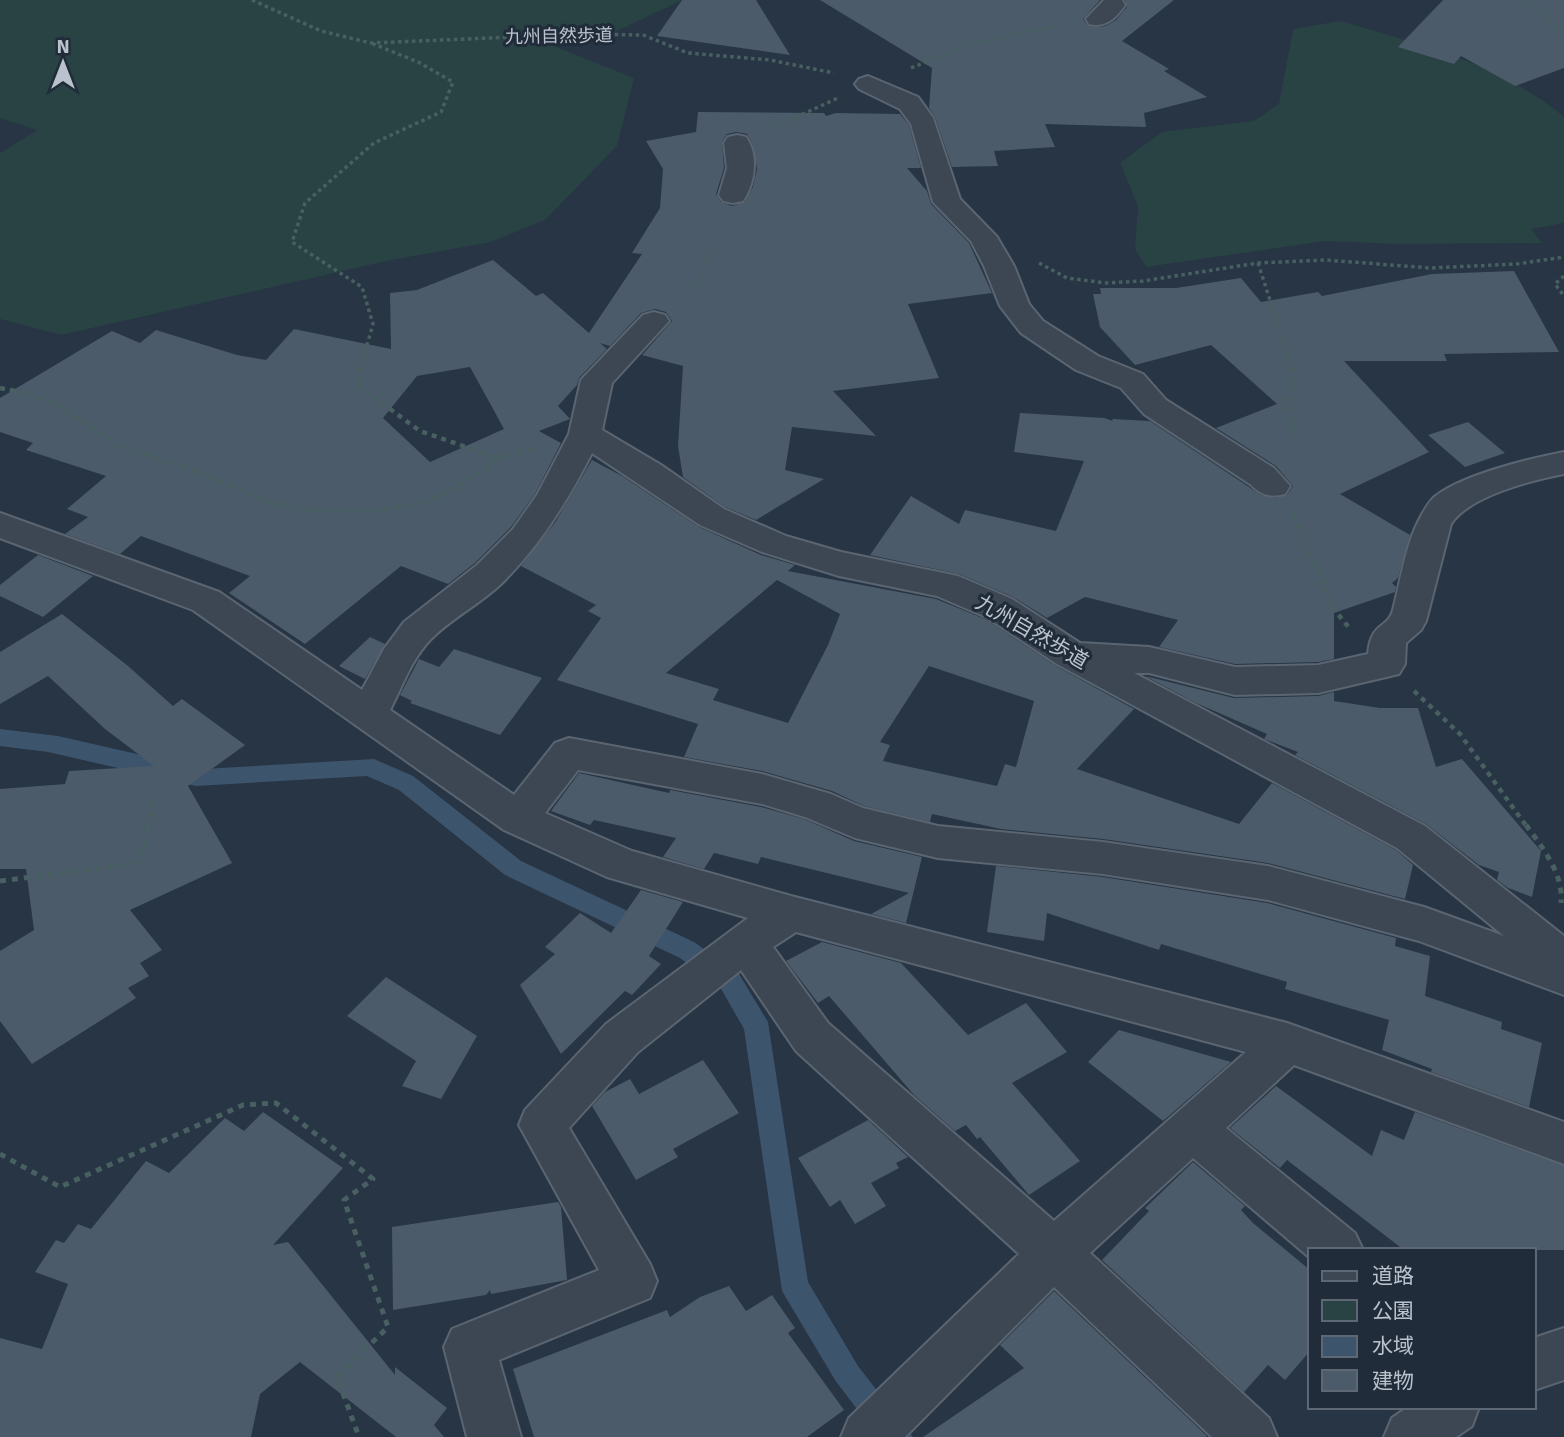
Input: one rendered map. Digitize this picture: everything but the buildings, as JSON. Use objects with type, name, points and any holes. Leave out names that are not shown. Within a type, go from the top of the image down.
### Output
[{"type":"street","points":[[868,84],[909,103],[924,124],[947,202],[983,237],[1016,306],[1032,327],[1087,363],[1132,381],[1155,407],[1262,475],[1273,486]]},
{"type":"street","points":[[733,195],[741,168],[737,143]]},
{"type":"street","points":[[366,710],[372,708],[397,658],[417,631],[490,574],[525,537],[552,498],[585,434],[597,380],[654,321]]},
{"type":"street","name":"九州自然歩道","points":[[585,434],[649,472],[712,517],[774,544],[839,564],[945,585],[999,608],[1070,655],[1411,837],[1543,943],[1564,964]]},
{"type":"street","points":[[1070,655],[1149,660],[1235,681],[1318,679],[1386,664],[1388,638],[1408,621],[1434,524],[1447,504],[1536,468],[1564,463]]},
{"type":"street","points":[[0,525],[206,601],[366,710],[518,819],[622,865],[790,913],[1287,1043],[1564,1143]]},
{"type":"street","points":[[518,819],[569,753],[762,789],[817,805],[855,822],[938,842],[1103,858],[1268,883],[1424,925],[1564,977]]},
{"type":"street","points":[[494,1437],[470,1347],[632,1281],[542,1125],[622,1038],[745,942],[790,913]]},
{"type":"street","points":[[745,942],[812,1037],[1054,1253],[1250,1437]]},
{"type":"street","points":[[868,1437],[1054,1253],[1287,1043]]},
{"type":"street","points":[[1191,1128],[1336,1248]]},
{"type":"street","points":[[1536,1363],[1564,1354]]},
{"type":"street","points":[[1411,1437],[1450,1409]]},
{"type":"path","name":"九州自然歩道","points":[[252,0],[321,31],[372,43],[584,34],[643,35],[688,53],[770,60],[846,76],[868,84]]},
{"type":"path","points":[[1521,0],[1535,5],[1564,36]]},
{"type":"path","points":[[737,143],[868,84],[972,43],[1105,12]]},
{"type":"path","points":[[372,43],[418,62],[453,82],[441,111],[374,143],[305,203],[292,242],[362,287],[373,324],[356,384],[420,431],[498,458]]},
{"type":"path","points":[[654,321],[688,294],[703,278],[709,256],[709,234],[733,195]]},
{"type":"path","points":[[1034,259],[1067,278],[1106,283],[1143,281],[1258,263],[1326,260],[1430,268],[1517,264],[1564,257]]},
{"type":"path","points":[[1258,263],[1293,370],[1289,398],[1297,455],[1273,486],[1293,514],[1334,609],[1362,642],[1460,734],[1550,858],[1563,892],[1561,905]]},
{"type":"path","points":[[1564,275],[1555,284],[1564,296]]},
{"type":"path","points":[[0,388],[26,393],[56,404],[120,446],[183,466],[270,502],[314,511],[380,510],[429,502],[498,458],[585,434]]},
{"type":"path","points":[[0,881],[132,864],[144,848],[154,796]]},
{"type":"path","points":[[0,1154],[60,1187],[243,1105],[276,1103],[373,1179],[344,1200],[388,1327],[337,1377],[359,1437]]},
{"type":"green space","points":[[0,0],[682,0],[619,30],[556,47],[634,78],[617,146],[545,220],[491,242],[391,260],[61,335],[0,319],[0,153],[37,130],[0,118]]},
{"type":"green space","points":[[1341,21],[1429,47],[1486,69],[1539,98],[1564,117],[1564,223],[1531,229],[1542,243],[1398,244],[1325,241],[1146,267],[1135,249],[1138,206],[1120,163],[1162,132],[1254,121],[1279,104],[1293,29]]},
{"type":"water","points":[[0,729],[58,736],[203,769],[374,759],[413,776],[521,861],[694,942],[739,974],[768,1022],[808,1282],[858,1366],[913,1437],[878,1437],[835,1380],[782,1291],[744,1029],[720,987],[680,958],[505,875],[399,790],[367,776],[196,786],[48,752],[0,746]]}]
